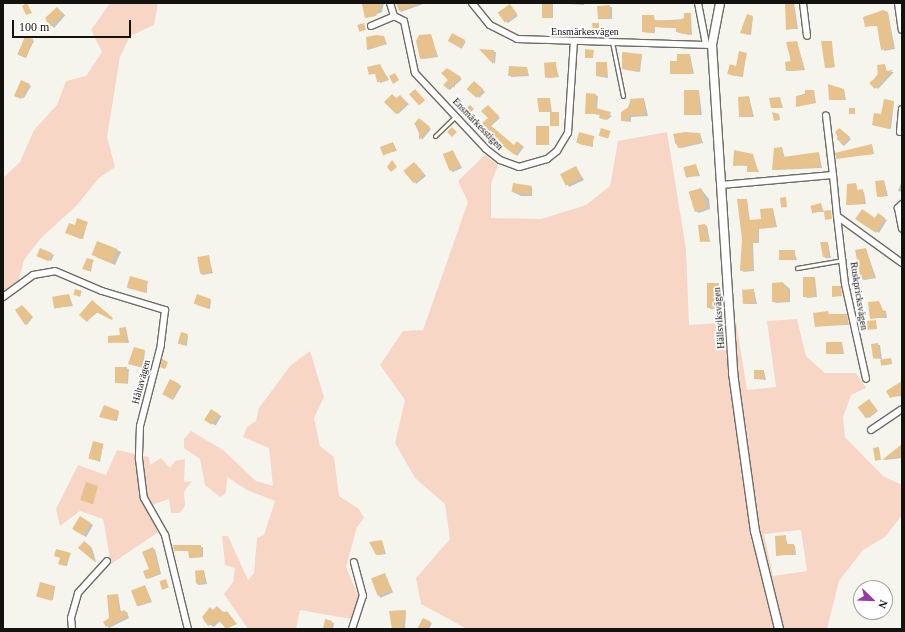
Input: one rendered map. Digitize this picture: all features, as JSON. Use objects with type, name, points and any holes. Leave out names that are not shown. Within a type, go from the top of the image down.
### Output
[{"type":"street","name":"Ensmärkesstigen","points":[[390,3],[394,16],[404,21],[415,72],[486,150],[507,164],[528,167],[546,159],[557,151],[570,126],[574,40]]},
{"type":"street","name":"Ensmärkesvägen","points":[[472,3],[490,25],[516,39],[709,44]]},
{"type":"street","points":[[698,3],[709,44]]},
{"type":"street","name":"Hällsviksvägen","points":[[720,3],[709,44],[721,185],[734,373],[755,531],[779,629]]},
{"type":"street","points":[[803,3],[808,36]]},
{"type":"street","points":[[898,3],[902,30]]},
{"type":"street","points":[[371,26],[394,16]]},
{"type":"street","points":[[900,132],[902,109]]},
{"type":"street","name":"Ruskpricksvägen","points":[[826,115],[843,260],[866,379]]},
{"type":"street","points":[[721,185],[833,175]]},
{"type":"street","points":[[902,204],[898,208],[902,229]]},
{"type":"street","points":[[837,216],[902,263]]},
{"type":"street","name":"Håltavägen","points":[[3,297],[33,275],[54,271],[102,291],[165,310],[167,318],[140,426],[139,459],[144,498],[165,535],[188,629]]},
{"type":"street","points":[[871,430],[902,409]]},
{"type":"street","points":[[72,629],[71,618],[78,593],[107,561]]},
{"type":"street","points":[[352,629],[363,596],[354,562]]},
{"type":"lane","points":[[612,42],[623,96]]},
{"type":"lane","points":[[435,136],[456,116]]},
{"type":"lane","points":[[797,268],[843,260]]},
{"type":"shaded area","points":[[110,3],[158,3],[154,25],[130,36],[120,57],[107,137],[115,167],[99,178],[77,205],[41,238],[24,260],[17,286],[3,297],[3,178],[20,162],[34,130],[57,105],[66,81],[86,76],[102,52],[91,30]]},
{"type":"shaded area","points":[[667,132],[686,249],[689,325],[736,322],[747,390],[776,387],[767,321],[797,319],[806,356],[825,373],[856,373],[866,388],[851,395],[843,417],[845,437],[883,476],[902,485],[902,515],[885,537],[863,550],[839,581],[827,629],[467,629],[421,604],[416,578],[450,539],[445,504],[415,478],[395,443],[405,400],[380,365],[403,331],[423,330],[468,202],[458,181],[485,155],[498,165],[491,184],[491,218],[541,219],[586,205],[610,186],[618,141]],"holes":[[[801,530],[807,571],[773,576],[764,534]]]},
{"type":"shaded area","points":[[310,351],[324,397],[314,418],[320,446],[334,457],[339,496],[359,509],[364,518],[357,527],[346,567],[359,598],[351,619],[300,610],[296,629],[248,629],[224,594],[233,582],[235,568],[225,565],[222,536],[228,536],[248,580],[254,573],[257,538],[264,535],[275,501],[247,490],[227,477],[226,493],[220,497],[205,485],[200,459],[184,448],[184,439],[191,431],[223,450],[256,481],[273,486],[269,448],[243,437],[247,427],[256,421],[259,408],[291,365]]},
{"type":"shaded area","points":[[117,450],[149,457],[150,465],[161,458],[170,468],[175,461],[185,459],[184,482],[192,481],[184,492],[185,506],[180,513],[171,513],[169,499],[152,505],[166,527],[111,564],[103,519],[80,511],[60,526],[56,509],[78,465],[106,475]]},
{"type":"building","points":[[27,3],[32,13],[26,15],[22,6]]},
{"type":"building","points":[[382,3],[376,16],[365,18],[362,4]]},
{"type":"building","points":[[396,3],[419,3],[419,4],[399,11]]},
{"type":"building","points":[[542,3],[552,3],[552,18],[542,18]]},
{"type":"building","points":[[785,3],[793,3],[797,28],[786,30]]},
{"type":"building","points":[[510,4],[517,14],[505,22],[498,13]]},
{"type":"building","points":[[610,5],[611,18],[598,19],[597,6]]},
{"type":"building","points":[[57,7],[63,14],[51,26],[45,18]]},
{"type":"building","points":[[883,10],[888,12],[893,48],[881,50],[877,25],[865,27],[863,17]]},
{"type":"building","points":[[684,13],[691,13],[690,35],[676,32],[676,28],[654,27],[653,33],[642,32],[642,15],[654,15],[654,20],[676,21],[684,18]]},
{"type":"building","points":[[747,14],[753,16],[749,35],[740,33]]},
{"type":"building","points":[[364,23],[366,30],[359,32],[357,25]]},
{"type":"building","points":[[592,23],[599,23],[599,31],[593,31]]},
{"type":"building","points":[[452,33],[465,40],[461,48],[448,41]]},
{"type":"building","points":[[431,34],[437,56],[420,59],[416,41],[419,35]]},
{"type":"building","points":[[377,35],[384,36],[386,43],[367,50],[366,37]]},
{"type":"building","points":[[25,36],[33,39],[26,58],[18,55]]},
{"type":"building","points":[[797,41],[804,70],[786,71],[785,62],[791,61],[786,42]]},
{"type":"building","points":[[821,41],[832,41],[834,67],[825,68]]},
{"type":"building","points":[[479,49],[494,50],[493,64]]},
{"type":"building","points":[[585,49],[594,50],[593,58],[585,58]]},
{"type":"building","points":[[739,51],[747,53],[742,77],[727,74],[730,64],[736,66]]},
{"type":"building","points":[[622,52],[642,54],[638,72],[622,69]]},
{"type":"building","points":[[677,54],[690,54],[692,74],[670,74],[670,61],[677,61]]},
{"type":"building","points":[[556,62],[557,77],[545,78],[544,63]]},
{"type":"building","points":[[596,62],[607,62],[607,76],[596,76]]},
{"type":"building","points":[[380,64],[388,80],[377,82],[375,73],[369,75],[367,67]]},
{"type":"building","points":[[885,64],[886,71],[893,70],[875,89],[869,83],[878,76],[877,65]]},
{"type":"building","points":[[509,66],[527,67],[528,75],[508,76]]},
{"type":"building","points":[[447,68],[461,77],[454,83],[455,88],[452,85],[448,89],[443,85],[448,80],[441,73]]},
{"type":"building","points":[[395,73],[399,80],[393,84],[389,76]]},
{"type":"building","points":[[21,80],[30,84],[21,99],[14,96]]},
{"type":"building","points":[[474,81],[484,90],[476,98],[467,89]]},
{"type":"building","points":[[828,84],[844,89],[845,100],[829,100]]},
{"type":"building","points":[[415,89],[425,100],[419,106],[409,94]]},
{"type":"building","points":[[684,90],[699,90],[699,115],[684,115]]},
{"type":"building","points":[[805,90],[814,90],[815,103],[796,107],[796,96],[805,95]]},
{"type":"building","points":[[586,93],[596,94],[596,108],[611,112],[605,120],[599,118],[600,114],[585,114]]},
{"type":"building","points":[[392,94],[396,98],[400,95],[407,103],[396,114],[384,102]]},
{"type":"building","points":[[749,96],[752,116],[739,117],[738,97]]},
{"type":"building","points":[[780,97],[782,108],[771,108],[769,98]]},
{"type":"building","points":[[537,98],[550,98],[550,112],[539,112]]},
{"type":"building","points":[[644,98],[645,115],[628,115],[628,121],[621,121],[621,112],[630,106],[630,99]]},
{"type":"building","points":[[884,99],[894,101],[889,129],[872,125],[874,113],[881,114]]},
{"type":"building","points":[[470,105],[474,109],[467,116],[463,111]]},
{"type":"building","points":[[488,105],[499,116],[487,128],[482,123],[488,118],[481,111]]},
{"type":"building","points":[[849,108],[855,108],[855,114],[849,114]]},
{"type":"building","points":[[550,112],[559,112],[559,126],[550,126]]},
{"type":"building","points":[[772,112],[779,114],[780,120],[774,121]]},
{"type":"building","points":[[419,118],[430,127],[419,140],[419,128],[414,124]]},
{"type":"building","points":[[490,125],[514,145],[517,141],[522,146],[515,155],[483,131]]},
{"type":"building","points":[[536,126],[549,126],[549,145],[536,145]]},
{"type":"building","points":[[452,127],[457,132],[452,137],[447,132]]},
{"type":"building","points":[[601,128],[611,131],[608,139],[599,136]]},
{"type":"building","points":[[839,128],[850,137],[842,145],[835,132]]},
{"type":"building","points":[[579,132],[594,136],[592,147],[576,143]]},
{"type":"building","points":[[685,132],[700,133],[701,142],[678,148],[673,134]]},
{"type":"building","points":[[393,142],[396,150],[383,155],[380,147]]},
{"type":"building","points":[[872,144],[873,154],[836,159],[835,153]]},
{"type":"building","points":[[782,147],[783,157],[819,152],[820,167],[772,170],[774,148]]},
{"type":"building","points":[[453,150],[460,167],[450,171],[443,154]]},
{"type":"building","points":[[734,150],[753,154],[758,172],[747,172],[747,165],[733,166]]},
{"type":"building","points":[[392,160],[397,167],[391,172],[387,167]]},
{"type":"building","points":[[414,162],[424,174],[414,183],[403,171]]},
{"type":"building","points":[[696,164],[699,175],[686,178],[683,167]]},
{"type":"building","points":[[576,166],[582,178],[566,186],[560,174]]},
{"type":"building","points":[[884,180],[886,196],[877,197],[875,181]]},
{"type":"building","points":[[513,183],[532,186],[530,195],[512,192]]},
{"type":"building","points":[[856,183],[857,190],[863,189],[864,203],[846,205],[847,184]]},
{"type":"building","points":[[701,188],[707,208],[695,212],[689,192]]},
{"type":"building","points":[[786,197],[787,207],[781,208],[780,198]]},
{"type":"building","points":[[737,199],[747,199],[749,220],[761,219],[760,209],[773,208],[775,227],[758,229],[757,243],[751,243],[753,270],[740,271],[742,239]]},
{"type":"building","points":[[821,203],[823,211],[812,213],[810,206]]},
{"type":"building","points":[[862,209],[875,218],[878,213],[885,218],[876,233],[855,219]]},
{"type":"building","points":[[831,210],[832,219],[825,220],[824,211]]},
{"type":"building","points":[[77,218],[88,222],[81,239],[65,233],[69,223],[75,225]]},
{"type":"building","points":[[705,224],[709,241],[700,242],[698,225]]},
{"type":"building","points":[[97,241],[118,249],[112,263],[92,255]]},
{"type":"building","points":[[820,242],[828,242],[829,257],[823,257]]},
{"type":"building","points":[[40,248],[52,253],[48,261],[36,256]]},
{"type":"building","points":[[866,248],[874,278],[861,279],[855,250]]},
{"type":"building","points":[[779,250],[795,250],[795,260],[779,260]]},
{"type":"building","points":[[209,255],[212,272],[200,274],[197,257]]},
{"type":"building","points":[[87,258],[94,260],[89,271],[82,269]]},
{"type":"building","points":[[130,276],[148,281],[145,293],[127,288]]},
{"type":"building","points":[[803,277],[815,277],[815,297],[803,297]]},
{"type":"building","points":[[860,279],[861,289],[853,290],[852,280]]},
{"type":"building","points":[[783,282],[784,287],[788,287],[789,302],[772,302],[772,283]]},
{"type":"building","points":[[707,283],[719,283],[719,308],[707,308]]},
{"type":"building","points":[[832,286],[841,286],[842,296],[832,297]]},
{"type":"building","points":[[75,289],[82,291],[80,297],[73,295]]},
{"type":"building","points":[[754,289],[755,303],[743,304],[742,290]]},
{"type":"building","points":[[69,294],[71,306],[54,309],[52,297]]},
{"type":"building","points":[[197,294],[211,299],[208,309],[194,303]]},
{"type":"building","points":[[92,300],[113,318],[112,320],[96,312],[87,322],[79,315]]},
{"type":"building","points":[[879,301],[886,317],[870,319],[868,302]]},
{"type":"building","points":[[22,305],[32,316],[25,325],[15,310]]},
{"type":"building","points":[[828,311],[829,314],[847,314],[848,324],[815,327],[813,313]]},
{"type":"building","points":[[876,320],[877,329],[866,330],[865,321]]},
{"type":"building","points":[[126,327],[127,342],[108,343],[108,336],[120,335],[119,328]]},
{"type":"building","points":[[181,332],[188,334],[184,345],[178,344]]},
{"type":"building","points":[[826,342],[842,342],[842,354],[826,354]]},
{"type":"building","points":[[878,343],[880,358],[873,359],[871,344]]},
{"type":"building","points":[[134,347],[145,350],[141,367],[128,364]]},
{"type":"building","points":[[891,358],[892,364],[881,366],[880,360]]},
{"type":"building","points":[[162,359],[168,362],[165,369],[160,367]]},
{"type":"building","points":[[115,367],[127,367],[127,383],[115,383]]},
{"type":"building","points":[[754,370],[764,370],[764,379],[754,379]]},
{"type":"building","points":[[170,379],[180,384],[172,399],[162,394]]},
{"type":"building","points":[[902,381],[902,394],[890,398],[886,391]]},
{"type":"building","points":[[869,399],[877,410],[866,419],[858,407]]},
{"type":"building","points":[[104,405],[119,411],[115,421],[99,417]]},
{"type":"building","points":[[211,409],[219,414],[212,425],[204,420]]},
{"type":"building","points":[[93,441],[104,444],[99,461],[88,458]]},
{"type":"building","points":[[902,444],[902,456],[882,460]]},
{"type":"building","points":[[879,447],[881,460],[875,461],[873,448]]},
{"type":"building","points":[[86,482],[98,486],[92,504],[80,500]]},
{"type":"building","points":[[80,516],[91,523],[83,536],[72,529]]},
{"type":"building","points":[[786,535],[786,544],[794,544],[795,554],[776,556],[775,536]]},
{"type":"building","points":[[382,540],[385,553],[376,555],[369,542]]},
{"type":"building","points":[[84,541],[90,546],[95,562],[78,548]]},
{"type":"building","points":[[173,545],[201,545],[202,557],[189,558],[188,550],[174,551]]},
{"type":"building","points":[[153,547],[160,573],[146,579],[143,571],[149,569],[142,552]]},
{"type":"building","points":[[56,549],[71,553],[65,566],[58,564],[60,558],[54,556]]},
{"type":"building","points":[[204,570],[205,583],[196,584],[195,571]]},
{"type":"building","points":[[385,573],[392,591],[378,596],[371,578]]},
{"type":"building","points":[[166,579],[169,588],[162,590],[159,581]]},
{"type":"building","points":[[40,582],[55,586],[52,601],[36,596]]},
{"type":"building","points":[[145,585],[151,601],[137,606],[131,590]]},
{"type":"building","points":[[118,594],[119,612],[125,610],[127,617],[106,627],[103,622],[109,618],[107,595]]},
{"type":"building","points":[[217,606],[224,613],[227,611],[236,623],[227,629],[218,620],[208,626],[202,617],[210,607],[213,610]]},
{"type":"building","points":[[406,610],[402,629],[392,629],[389,611]]},
{"type":"building","points":[[423,618],[430,621],[427,629],[417,629]]},
{"type":"building","points":[[325,619],[332,621],[331,629],[323,629]]}]
